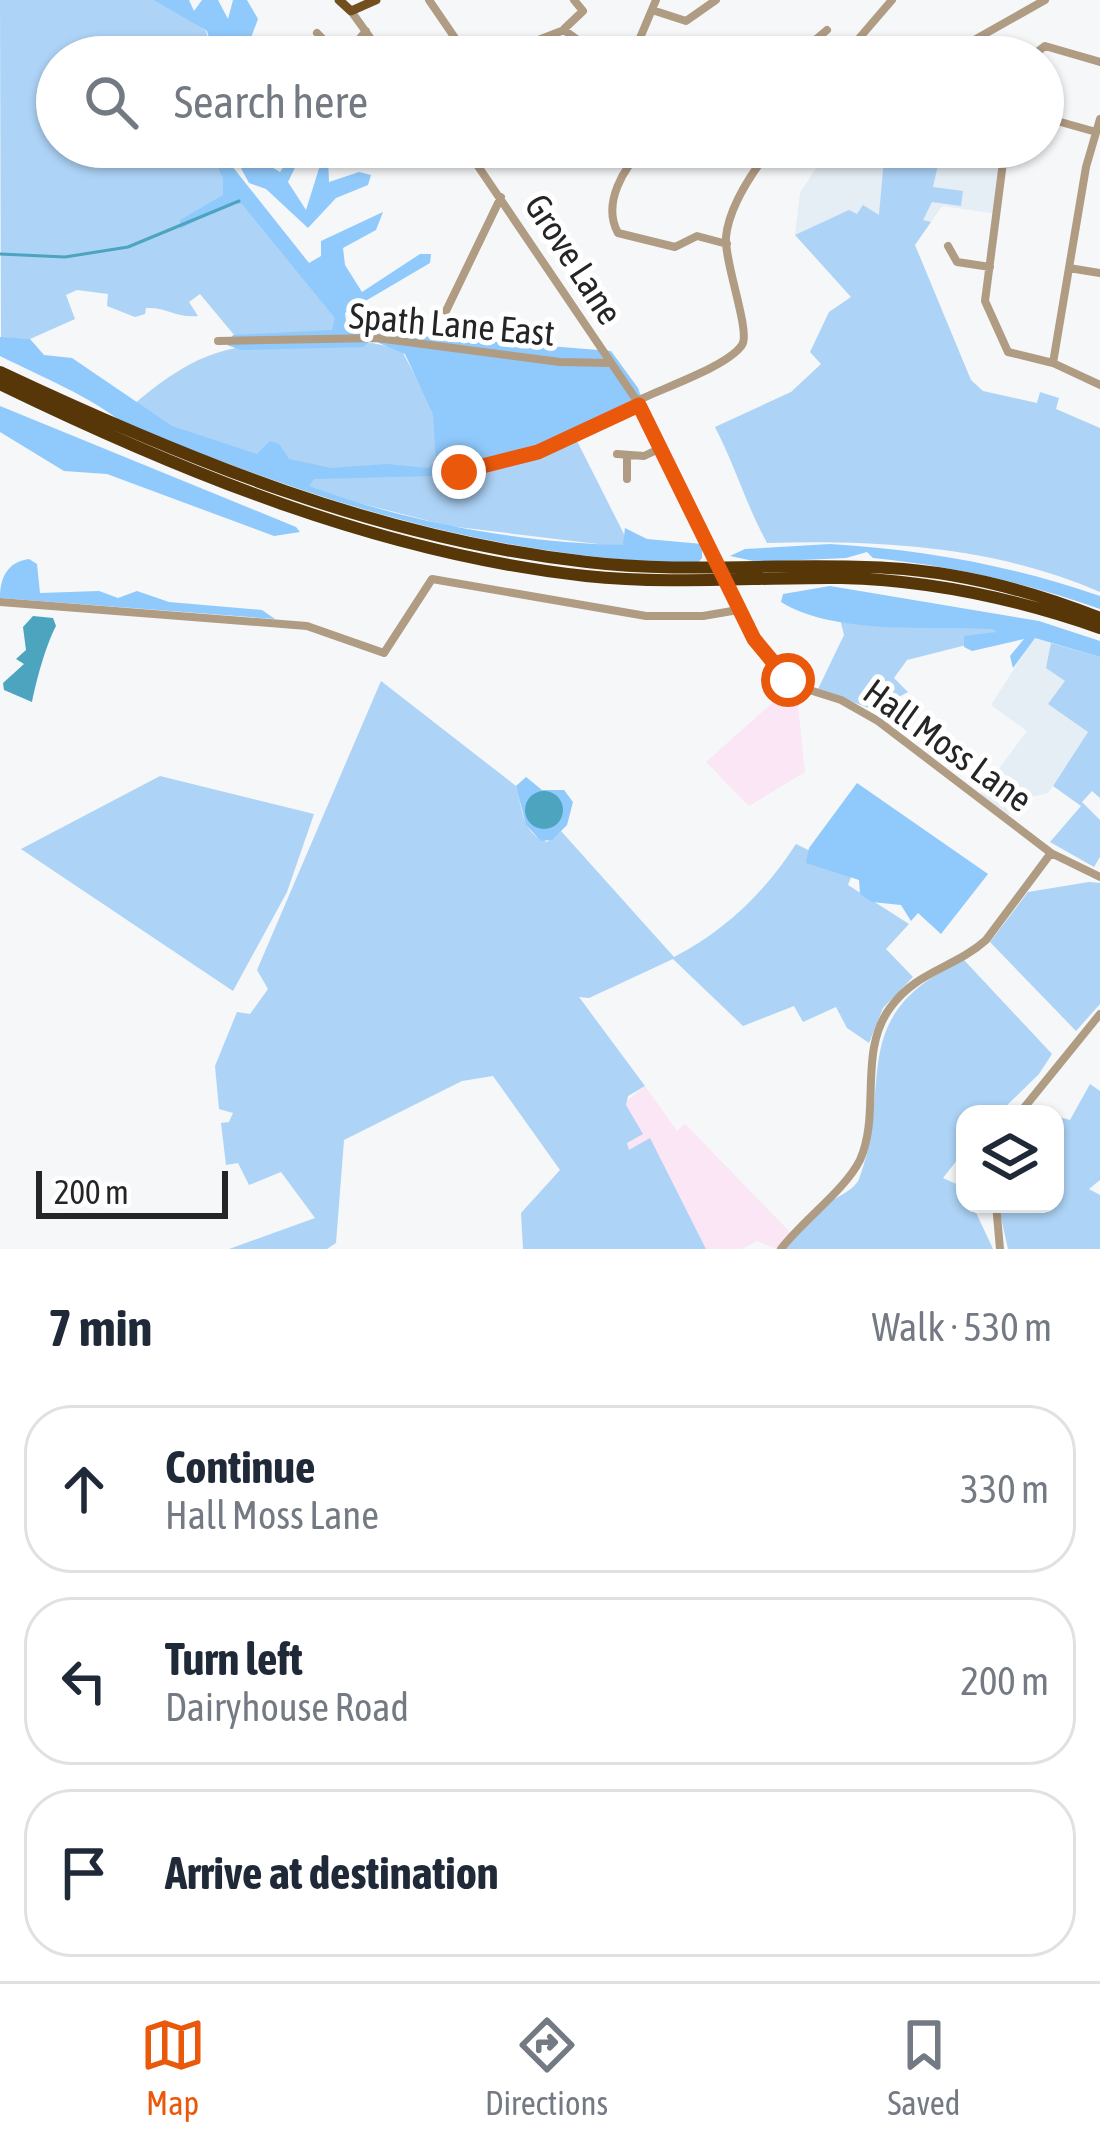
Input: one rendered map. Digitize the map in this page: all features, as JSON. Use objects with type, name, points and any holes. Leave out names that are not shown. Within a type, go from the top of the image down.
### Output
[{"type":"highway","points":[[0,371],[256,481],[443,538],[620,566],[927,572],[1018,590],[1100,618]]},
{"type":"highway","points":[[0,384],[233,485],[475,558],[649,580],[911,583],[1007,600],[1100,628]]},
{"type":"main road","points":[[339,0],[351,10],[376,0]]},
{"type":"street","points":[[429,0],[454,36]]},
{"type":"street","points":[[550,36],[564,30],[583,11],[574,0]]},
{"type":"street","points":[[641,36],[654,5],[686,21],[716,0]]},
{"type":"street","points":[[861,36],[892,0]]},
{"type":"street","points":[[981,36],[1045,0]]},
{"type":"street","points":[[351,10],[370,36]]},
{"type":"street","points":[[564,30],[572,36]]},
{"type":"street","points":[[820,36],[827,30]]},
{"type":"street","points":[[362,36],[367,31]]},
{"type":"street","points":[[317,33],[320,36]]},
{"type":"street","points":[[1064,52],[1100,62]]},
{"type":"street","points":[[1053,363],[1100,119]]},
{"type":"street","points":[[1064,123],[1096,132]]},
{"type":"street","name":"Grove Lane","points":[[480,168],[638,403]]},
{"type":"street","points":[[629,168],[620,179],[612,211],[618,233],[676,247],[697,236],[727,244]]},
{"type":"street","points":[[452,476],[538,452],[724,361],[742,346],[746,332],[734,299],[727,244],[738,204],[759,168]]},
{"type":"street","points":[[1002,168],[985,308],[1005,350],[1053,363],[1100,385]]},
{"type":"street","points":[[446,311],[501,197]]},
{"type":"street","points":[[948,246],[957,262],[990,267]]},
{"type":"street","points":[[1070,268],[1100,273]]},
{"type":"street","name":"Spath Lane East","points":[[218,341],[377,338],[610,363]]},
{"type":"street","name":"Hall Moss Lane","points":[[638,403],[717,558],[738,610],[764,654],[788,680],[878,721],[1051,854],[1100,877]]},
{"type":"street","points":[[627,478],[622,456],[661,448]]},
{"type":"street","points":[[0,602],[307,626],[385,653],[432,578],[646,616],[703,616],[738,610]]},
{"type":"street","points":[[781,1249],[859,1162],[868,1127],[877,1038],[892,1003],[929,970],[984,941],[1051,854]]},
{"type":"street","points":[[1026,1105],[1100,1014]]},
{"type":"street","points":[[997,1213],[1000,1249]]},
{"type":"shaded area","points":[[0,0],[162,0],[207,36],[36,36],[36,168],[223,168],[336,313],[340,332],[235,336],[200,294],[189,302],[198,316],[146,308],[145,314],[135,317],[107,306],[108,294],[77,290],[66,295],[75,319],[30,339],[1,338]]},
{"type":"shaded area","points":[[154,0],[189,0],[194,11],[202,0],[218,0],[228,19],[233,0],[247,0],[258,19],[252,36],[209,36]]},
{"type":"shaded area","points":[[218,168],[234,168],[309,263],[321,256],[321,241],[383,212],[376,230],[343,248],[345,265],[362,292],[420,254],[431,254],[430,263],[345,313],[347,330],[611,351],[638,388],[645,408],[622,421],[432,476],[314,479],[309,486],[384,510],[504,535],[623,545],[625,528],[647,539],[702,544],[702,558],[697,564],[569,553],[389,517],[141,434],[82,396],[0,356],[0,337],[30,339],[44,355],[72,358],[172,426],[257,454],[270,441],[279,444],[289,459],[331,468],[387,464],[428,468],[436,461],[433,414],[405,354],[372,340],[363,347],[241,350],[227,345],[233,335],[332,330],[335,318],[242,204],[231,203],[180,229],[180,220],[223,195]]},
{"type":"shaded area","points":[[241,168],[280,172],[295,168],[288,182],[306,210],[319,168],[328,168],[329,182],[359,172],[371,175],[368,185],[336,198],[308,228],[266,189],[249,183]]},
{"type":"shaded area","points":[[816,168],[1003,168],[998,214],[942,206],[931,222],[857,215],[795,235],[800,193]]},
{"type":"shaded area","points":[[883,168],[937,168],[933,187],[963,191],[961,206],[932,202],[923,220],[931,222],[915,245],[971,380],[983,391],[1037,403],[1040,392],[1059,398],[1056,409],[1100,428],[1100,592],[978,555],[893,545],[767,543],[715,427],[791,392],[821,364],[810,352],[829,312],[851,297],[795,235],[849,210],[857,214],[863,205],[879,215]]},
{"type":"shaded area","points":[[372,343],[401,349],[438,419],[442,467],[333,474],[195,441],[132,406],[165,380],[219,352],[271,345]]},
{"type":"shaded area","points":[[0,406],[300,532],[274,536],[107,474],[64,471],[0,432]]},
{"type":"shaded area","points":[[577,441],[631,548],[449,526],[305,489],[310,476],[381,477],[444,470],[455,479]]},
{"type":"shaded area","points":[[830,544],[900,550],[1000,568],[1100,596],[1100,609],[1016,583],[873,558],[867,552],[846,558],[758,562],[730,556],[745,549]]},
{"type":"shaded area","points":[[29,559],[37,564],[40,593],[99,591],[118,598],[137,591],[169,602],[262,610],[275,619],[0,598],[6,572]]},
{"type":"shaded area","points":[[830,586],[1039,621],[1100,641],[1100,657],[1035,638],[1013,668],[1010,656],[1024,639],[972,651],[964,647],[964,636],[997,632],[992,629],[855,624],[803,613],[781,602],[783,594]]},
{"type":"shaded area","points":[[838,611],[976,624],[1014,633],[907,660],[894,678],[908,692],[874,710],[818,689],[844,635]]},
{"type":"shaded area","points":[[33,616],[53,618],[56,626],[32,702],[4,690],[3,683],[24,664],[16,659],[26,650],[23,627]]},
{"type":"shaded area","points":[[1034,638],[1051,643],[1047,668],[1065,681],[1088,732],[1048,793],[1022,799],[1005,819],[978,797],[1027,731],[991,705]]},
{"type":"shaded area","points":[[1051,643],[1100,657],[1100,798],[1092,791],[1082,802],[1100,820],[1100,857],[1094,867],[1050,842],[1081,806],[1053,786],[1088,732],[1048,704],[1065,681],[1046,668]]},
{"type":"shaded area","points":[[381,681],[516,786],[532,832],[547,842],[561,831],[674,957],[742,909],[796,844],[853,872],[848,885],[909,924],[886,949],[913,977],[883,1008],[869,1043],[847,1028],[836,1007],[803,1022],[794,1006],[743,1026],[673,959],[589,998],[579,997],[645,1086],[628,1096],[626,1105],[643,1134],[627,1143],[629,1150],[650,1138],[706,1249],[523,1249],[521,1213],[560,1170],[493,1076],[462,1081],[344,1140],[336,1243],[327,1249],[229,1249],[315,1218],[281,1172],[249,1185],[238,1163],[226,1165],[221,1123],[229,1122],[233,1113],[219,1109],[215,1066],[237,1012],[250,1014],[268,989],[257,970]]},
{"type":"shaded area","points":[[790,687],[802,700],[798,705],[805,772],[749,806],[706,762]]},
{"type":"shaded area","points":[[160,776],[314,814],[287,892],[233,991],[21,849]]},
{"type":"shaded area","points":[[526,777],[542,790],[564,790],[573,802],[567,825],[552,840],[541,841],[526,825],[516,786]]},
{"type":"shaded area","points":[[857,783],[988,874],[941,934],[918,913],[911,921],[901,905],[872,902],[860,894],[859,880],[806,863],[809,848]]},
{"type":"shaded area","points":[[544,791],[558,796],[563,810],[558,824],[544,829],[530,824],[525,810],[530,796]]},
{"type":"shaded area","points":[[1100,883],[1100,1004],[1076,1031],[990,942],[1028,892]]},
{"type":"shaded area","points":[[964,960],[1052,1054],[1007,1105],[956,1105],[956,1161],[943,1178],[956,1184],[956,1213],[976,1213],[993,1249],[786,1249],[818,1211],[859,1179],[887,1029],[901,1005],[926,982]]},
{"type":"shaded area","points":[[1090,1084],[1100,1091],[1100,1180],[1089,1189],[1100,1195],[1100,1249],[1008,1249],[1000,1213],[1064,1213],[1064,1118],[1070,1120]]},
{"type":"shaded area","points":[[645,1086],[677,1131],[685,1124],[790,1232],[776,1249],[757,1241],[742,1249],[706,1249],[649,1139],[629,1151],[609,1115]]},
{"type":"waterway","points":[[0,254],[65,257],[128,247],[239,201]]},
{"type":"route","points":[[459,472],[538,452],[639,405],[754,639],[788,680]]}]
